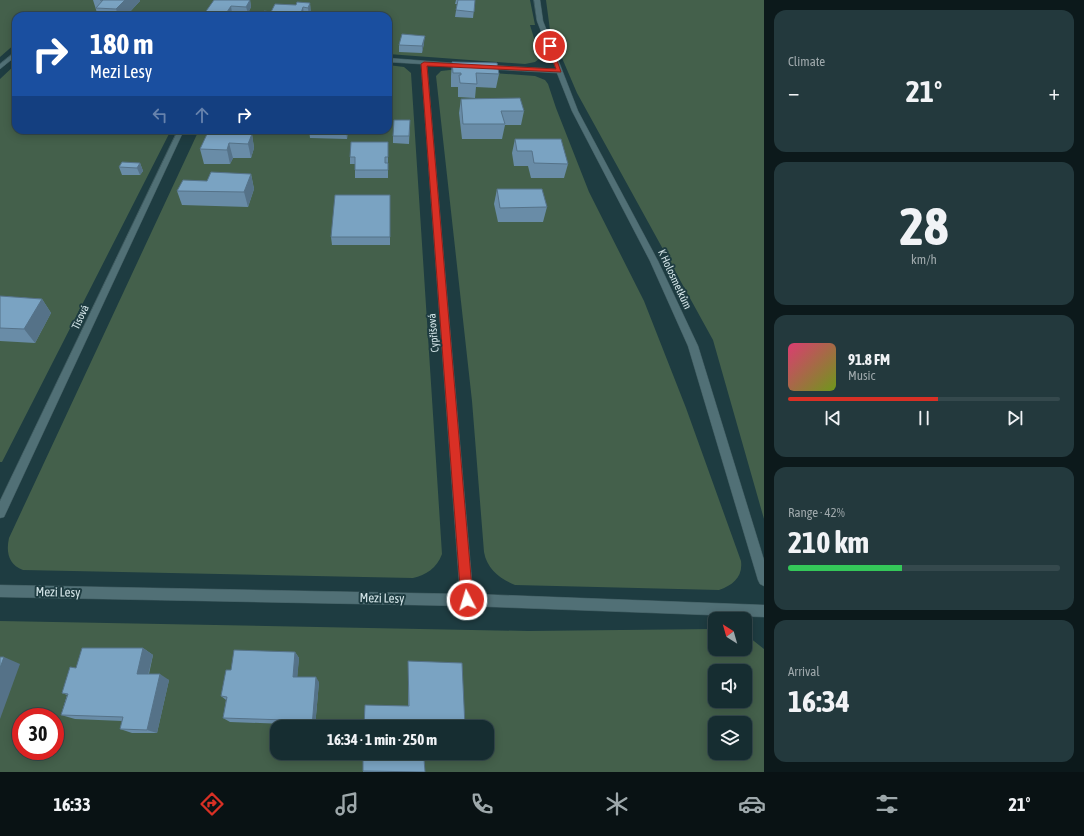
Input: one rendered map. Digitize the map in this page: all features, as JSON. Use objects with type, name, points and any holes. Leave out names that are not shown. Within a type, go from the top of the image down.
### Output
[{"type":"street","name":"K Holosmetkům","points":[[538,0],[540,21],[575,111],[654,261],[693,346],[764,580]]},
{"type":"street","points":[[0,67],[12,56]]},
{"type":"street","points":[[392,60],[424,64],[471,66]]},
{"type":"street","name":"Cypřišová","points":[[424,64],[467,600]]},
{"type":"street","points":[[479,67],[559,71]]},
{"type":"street","name":"Tisová","points":[[0,513],[179,134]]},
{"type":"street","name":"Mezi Lesy","points":[[0,591],[467,600],[764,611]]},
{"type":"green space","points":[[0,0],[530,0],[535,25],[530,25],[540,58],[535,62],[525,64],[392,54],[392,12],[12,12],[12,46],[0,57]]},
{"type":"green space","points":[[546,0],[764,0],[764,519],[713,340],[577,93],[550,30]]},
{"type":"green space","points":[[392,66],[404,67],[411,73],[442,554],[434,567],[427,573],[413,578],[23,570],[14,565],[9,557],[9,538],[197,134],[392,134]]},
{"type":"green space","points":[[12,68],[12,134],[169,134],[2,462],[0,462],[0,79]]},
{"type":"green space","points":[[450,70],[535,76],[545,80],[548,84],[589,192],[644,301],[686,408],[741,561],[739,576],[729,586],[719,590],[515,585],[504,580],[495,573],[488,563],[484,552],[472,401],[436,76],[441,71]]},
{"type":"green space","points":[[0,621],[528,631],[708,629],[708,656],[752,656],[752,640],[764,649],[764,772],[0,772]]},
{"type":"building","points":[[103,0],[125,0],[116,9],[96,8]]},
{"type":"building","points":[[214,0],[250,0],[246,7],[231,6],[227,12],[205,12]]},
{"type":"building","points":[[458,0],[475,0],[474,12],[456,10]]},
{"type":"building","points":[[297,2],[310,3],[308,8],[303,7],[301,12],[271,12],[275,4],[296,5]]},
{"type":"building","points":[[402,34],[425,36],[422,46],[399,45]]},
{"type":"building","points":[[452,62],[497,63],[499,74],[476,73],[477,84],[460,83],[459,75],[461,75],[461,73],[453,73]]},
{"type":"building","points":[[520,98],[524,111],[501,111],[505,124],[463,124],[461,99]]},
{"type":"building","points":[[394,120],[410,120],[409,136],[393,136]]},
{"type":"building","points":[[207,134],[252,134],[248,144],[229,143],[227,150],[200,149]]},
{"type":"building","points":[[515,139],[561,139],[568,164],[534,163],[532,151],[517,151]]},
{"type":"building","points":[[351,142],[388,142],[388,157],[385,157],[385,163],[388,163],[388,170],[355,170],[355,157],[350,157]]},
{"type":"building","points":[[122,162],[140,163],[137,168],[119,167]]},
{"type":"building","points":[[211,172],[251,174],[244,192],[177,191],[183,180],[207,181]]},
{"type":"building","points":[[497,189],[542,189],[547,207],[500,208]]},
{"type":"building","points":[[335,195],[390,195],[390,237],[331,237]]},
{"type":"building","points":[[0,296],[42,299],[24,329],[0,328]]},
{"type":"building","points":[[82,648],[143,648],[137,674],[160,674],[147,730],[120,729],[123,717],[64,715],[63,708],[68,694],[62,693],[70,667],[76,668]]},
{"type":"building","points":[[234,650],[295,652],[293,677],[316,677],[313,720],[223,718],[227,697],[221,696],[226,670],[231,670]]},
{"type":"building","points":[[0,657],[4,657],[0,668]]},
{"type":"building","points":[[408,661],[462,663],[465,720],[364,720],[365,705],[409,706]]},
{"type":"building","points":[[363,760],[424,760],[425,772],[363,771]]},
{"type":"route","points":[[467,600],[424,64],[559,71],[550,46]]}]
